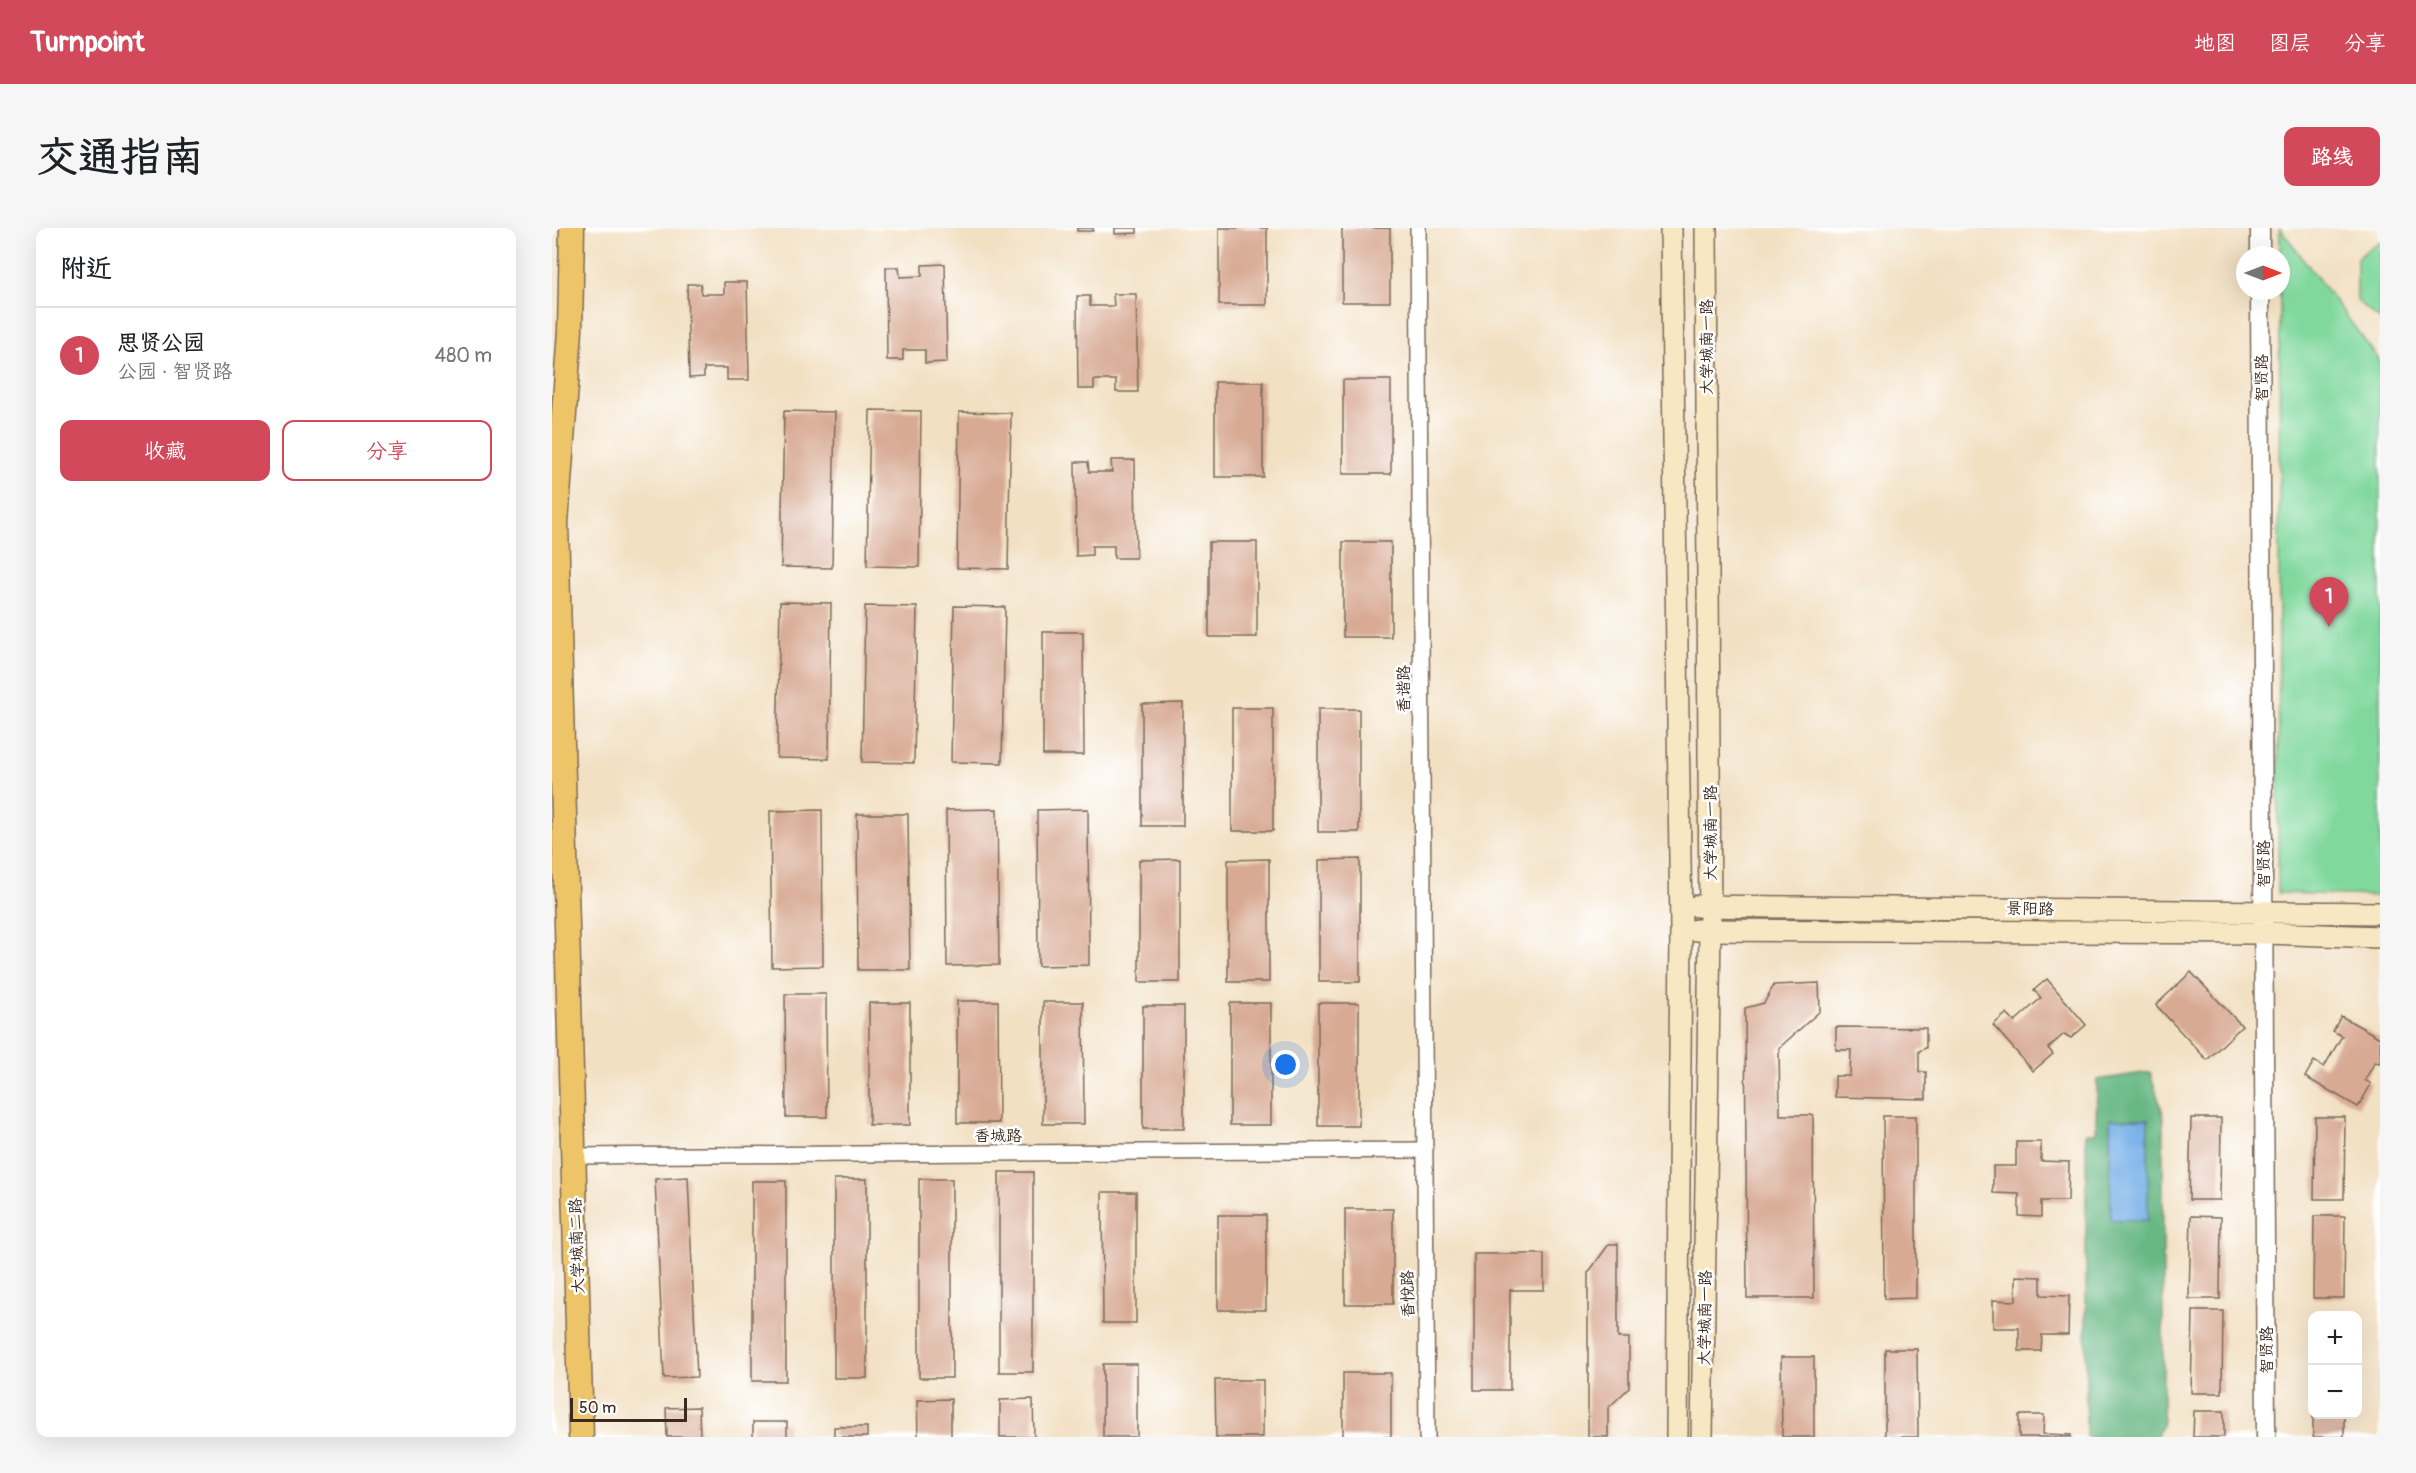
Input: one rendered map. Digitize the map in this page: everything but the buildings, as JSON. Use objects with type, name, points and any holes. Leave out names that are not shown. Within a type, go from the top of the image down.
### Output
[{"type":"highway","name":"大学城南二路","points":[[572,228],[570,331],[556,523],[581,1437]]},
{"type":"main road","name":"大学城南一路","points":[[1671,228],[1681,929],[1677,1437]]},
{"type":"main road","name":"大学城南一路","points":[[1702,1437],[1710,930],[1706,228]]},
{"type":"main road","name":"景阳路","points":[[1680,906],[2380,913]]},
{"type":"main road","name":"景阳路","points":[[1681,929],[2264,933],[2380,937]]},
{"type":"street","name":"香谐路","points":[[1418,228],[1423,1150]]},
{"type":"street","points":[[2260,228],[2260,246]]},
{"type":"street","name":"智贤路","points":[[2260,300],[2266,1437]]},
{"type":"street","name":"香城路","points":[[573,1156],[1423,1150]]},
{"type":"street","name":"香悦路","points":[[1423,1150],[1426,1437]]},
{"type":"green space","points":[[2280,228],[2380,361],[2380,896],[2278,893],[2280,300],[2290,300],[2290,246],[2280,246]]},
{"type":"green space","points":[[2380,242],[2380,320],[2357,301],[2357,258]]},
{"type":"green space","points":[[2150,1072],[2163,1114],[2163,1423],[2156,1437],[2086,1437],[2086,1133],[2096,1133],[2097,1080]]},
{"type":"water","points":[[2110,1119],[2148,1119],[2148,1220],[2111,1220]]},
{"type":"place","name":"思贤公园","points":[[2329,627]]}]
